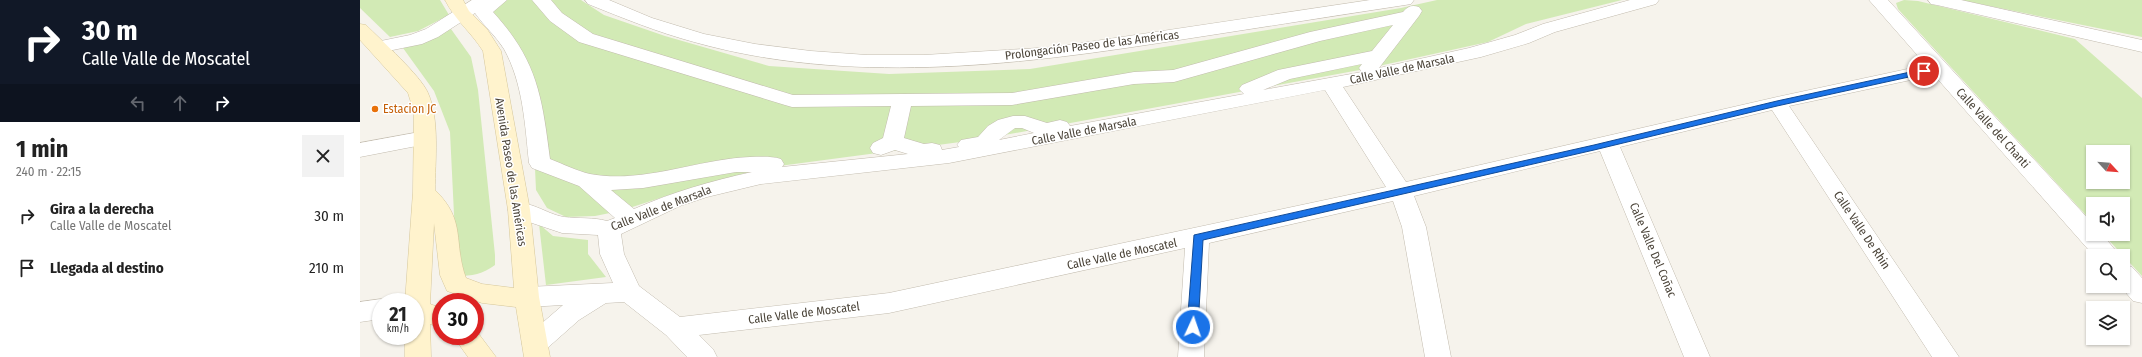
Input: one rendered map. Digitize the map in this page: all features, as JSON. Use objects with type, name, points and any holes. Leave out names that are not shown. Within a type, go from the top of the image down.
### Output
[{"type":"main road","name":"Avenida Paseo de las Américas","points":[[458,7],[481,32],[492,51],[519,210],[527,297],[536,351]]},
{"type":"main road","points":[[360,29],[418,92],[424,112],[424,192],[417,293]]},
{"type":"main road","points":[[424,192],[439,208],[446,226],[448,258],[456,284],[484,295],[507,298],[527,297]]},
{"type":"main road","points":[[417,345],[418,357]]},
{"type":"main road","points":[[473,345],[483,357]]},
{"type":"street","points":[[378,47],[415,40],[444,26],[458,7],[484,0]]},
{"type":"street","points":[[498,0],[483,12],[514,51],[525,79],[535,126],[540,163],[587,181],[613,183],[643,181],[736,165],[800,164],[853,160],[893,142],[923,151],[984,143],[995,131],[1013,122],[1025,122],[1045,130],[1239,92],[1285,74],[1376,56]]},
{"type":"street","points":[[540,0],[556,17],[586,38],[792,101],[1012,99],[1134,78],[1174,76],[1317,36],[1411,5]]},
{"type":"street","name":"Prolongación Paseo de las Américas","points":[[594,0],[652,24],[732,46],[772,53],[885,61],[959,60],[1038,55],[1411,5]]},
{"type":"street","name":"Calle Valle de Marsala","points":[[519,210],[562,225],[599,227],[609,230],[672,201],[702,191],[754,178],[949,156],[1362,78],[1474,53],[1522,39],[1549,28],[1650,0]]},
{"type":"street","name":"Calle Valle del Chanti","points":[[1878,0],[2102,249]]},
{"type":"street","points":[[1937,0],[2142,46]]},
{"type":"street","points":[[1362,78],[1411,5]]},
{"type":"street","name":"Calle Valle de Moscatel","points":[[675,328],[889,303],[1401,192],[1777,103],[1939,68]]},
{"type":"street","points":[[1330,83],[1401,192],[1414,227],[1438,357]]},
{"type":"street","points":[[893,142],[902,100]]},
{"type":"street","name":"Calle Valle De Rhin","points":[[1777,103],[1946,357]]},
{"type":"street","points":[[360,150],[425,138]]},
{"type":"street","name":"Calle Valle Del Coñac","points":[[1608,144],[1697,357]]},
{"type":"street","points":[[587,181],[616,208],[633,219]]},
{"type":"street","points":[[609,230],[612,254],[629,292],[675,328],[704,357]]},
{"type":"street","points":[[1191,357],[1198,237]]},
{"type":"street","points":[[2130,281],[2142,294]]},
{"type":"street","points":[[527,297],[629,292]]},
{"type":"street","points":[[536,351],[570,313],[600,294]]},
{"type":"street","points":[[360,312],[372,310]]},
{"type":"green space","points":[[360,0],[440,0],[449,15],[418,31],[390,37],[360,8]]},
{"type":"green space","points":[[493,0],[581,0],[604,15],[665,36],[769,66],[889,74],[1030,69],[1401,8],[1437,0],[1622,0],[1526,24],[1488,42],[1365,69],[983,139],[764,168],[691,188],[620,211],[595,216],[566,217],[547,208],[536,190],[532,104],[511,49],[484,11]]},
{"type":"green space","points":[[1904,0],[1918,1],[2075,39],[2142,98],[2142,276],[2130,263],[2130,249],[2117,249],[2110,241],[2130,241],[2130,197],[2086,197],[2086,215],[1898,9],[1896,3]]},
{"type":"green space","points":[[1960,0],[2142,0],[2142,37]]},
{"type":"green space","points":[[451,29],[471,57],[478,90],[495,255],[495,265],[491,268],[477,274],[462,276],[457,276],[450,132],[434,91],[403,48]]},
{"type":"green space","points":[[539,224],[553,236],[588,240],[588,254],[606,277],[546,285]]},
{"type":"place","name":"Estacion JC","points":[[375,109]]},
{"type":"route","points":[[1193,327],[1198,237],[1307,214],[1777,103],[1924,71]]}]
